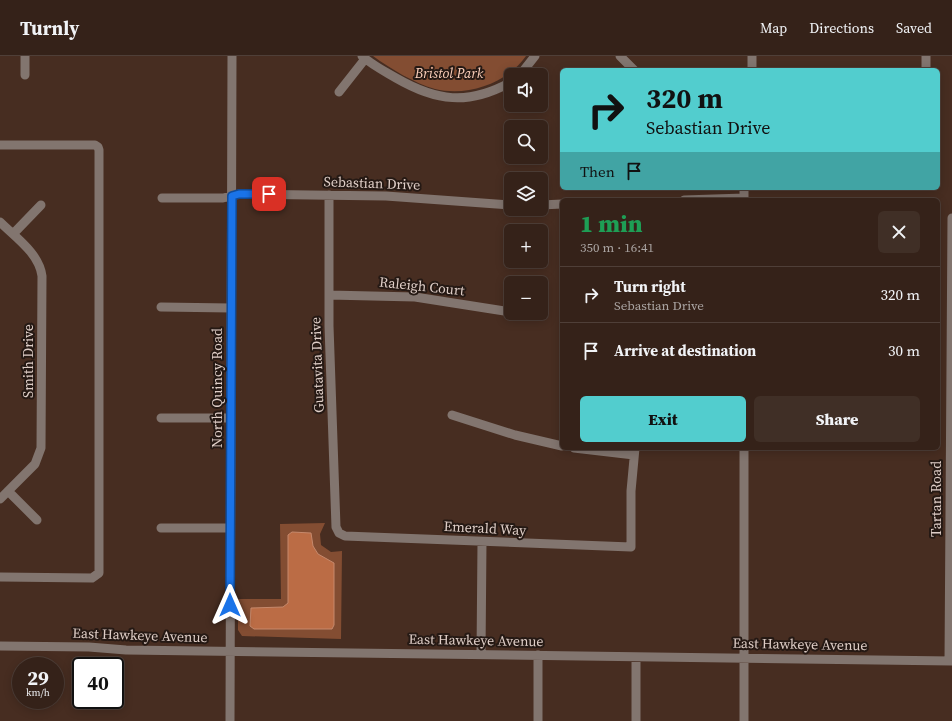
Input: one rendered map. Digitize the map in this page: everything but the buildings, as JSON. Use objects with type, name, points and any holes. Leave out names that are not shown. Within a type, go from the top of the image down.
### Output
[{"type":"street","points":[[25,56],[25,75]]},
{"type":"street","name":"North Quincy Road","points":[[230,721],[232,56]]},
{"type":"street","points":[[526,68],[535,56]]},
{"type":"street","points":[[620,56],[632,68]]},
{"type":"street","points":[[752,56],[752,68]]},
{"type":"street","points":[[926,56],[926,68]]},
{"type":"street","points":[[339,92],[364,58],[411,87],[438,96],[460,98],[476,95],[504,85]]},
{"type":"street","points":[[0,145],[98,147],[99,573],[92,578],[0,577]]},
{"type":"street","name":"Sebastian Drive","points":[[162,198],[223,198],[239,194],[386,196],[504,204]]},
{"type":"street","name":"Guatavita Drive","points":[[329,195],[329,295],[336,527],[339,533]]},
{"type":"street","points":[[548,204],[560,204]]},
{"type":"street","points":[[13,234],[41,205]]},
{"type":"street","name":"Tartan Road","points":[[950,660],[952,218]]},
{"type":"street","name":"Smith Drive","points":[[0,222],[35,258],[41,271],[42,443],[40,456],[35,464],[0,499]]},
{"type":"street","name":"Raleigh Court","points":[[329,295],[415,297],[471,304],[504,311]]},
{"type":"street","points":[[161,308],[231,308]]},
{"type":"street","points":[[452,415],[515,435],[560,446]]},
{"type":"street","points":[[161,418],[231,418]]},
{"type":"street","points":[[614,450],[634,451]]},
{"type":"street","points":[[744,450],[744,721]]},
{"type":"street","name":"Emerald Way","points":[[339,533],[345,536],[631,547],[631,491],[634,451]]},
{"type":"street","points":[[8,491],[37,520]]},
{"type":"street","points":[[161,528],[230,528]]},
{"type":"street","points":[[481,654],[482,542]]},
{"type":"street","name":"East Hawkeye Avenue","points":[[0,646],[230,652],[950,660]]},
{"type":"street","points":[[538,655],[538,721]]},
{"type":"street","points":[[636,657],[636,721]]},
{"type":"green space","name":"Bristol Park","points":[[373,56],[526,56],[515,68],[504,68],[504,76],[498,80],[486,86],[460,91],[435,89],[419,83],[387,66]]},
{"type":"green space","points":[[325,523],[320,534],[321,545],[331,552],[342,551],[341,639],[242,636],[238,630],[238,599],[281,599],[280,524]]},
{"type":"shaded area","points":[[292,532],[311,533],[313,546],[318,554],[334,563],[334,625],[332,629],[254,629],[250,626],[251,608],[283,607],[288,603],[288,535]]},
{"type":"route","points":[[230,605],[232,196],[239,194],[269,194]]}]
